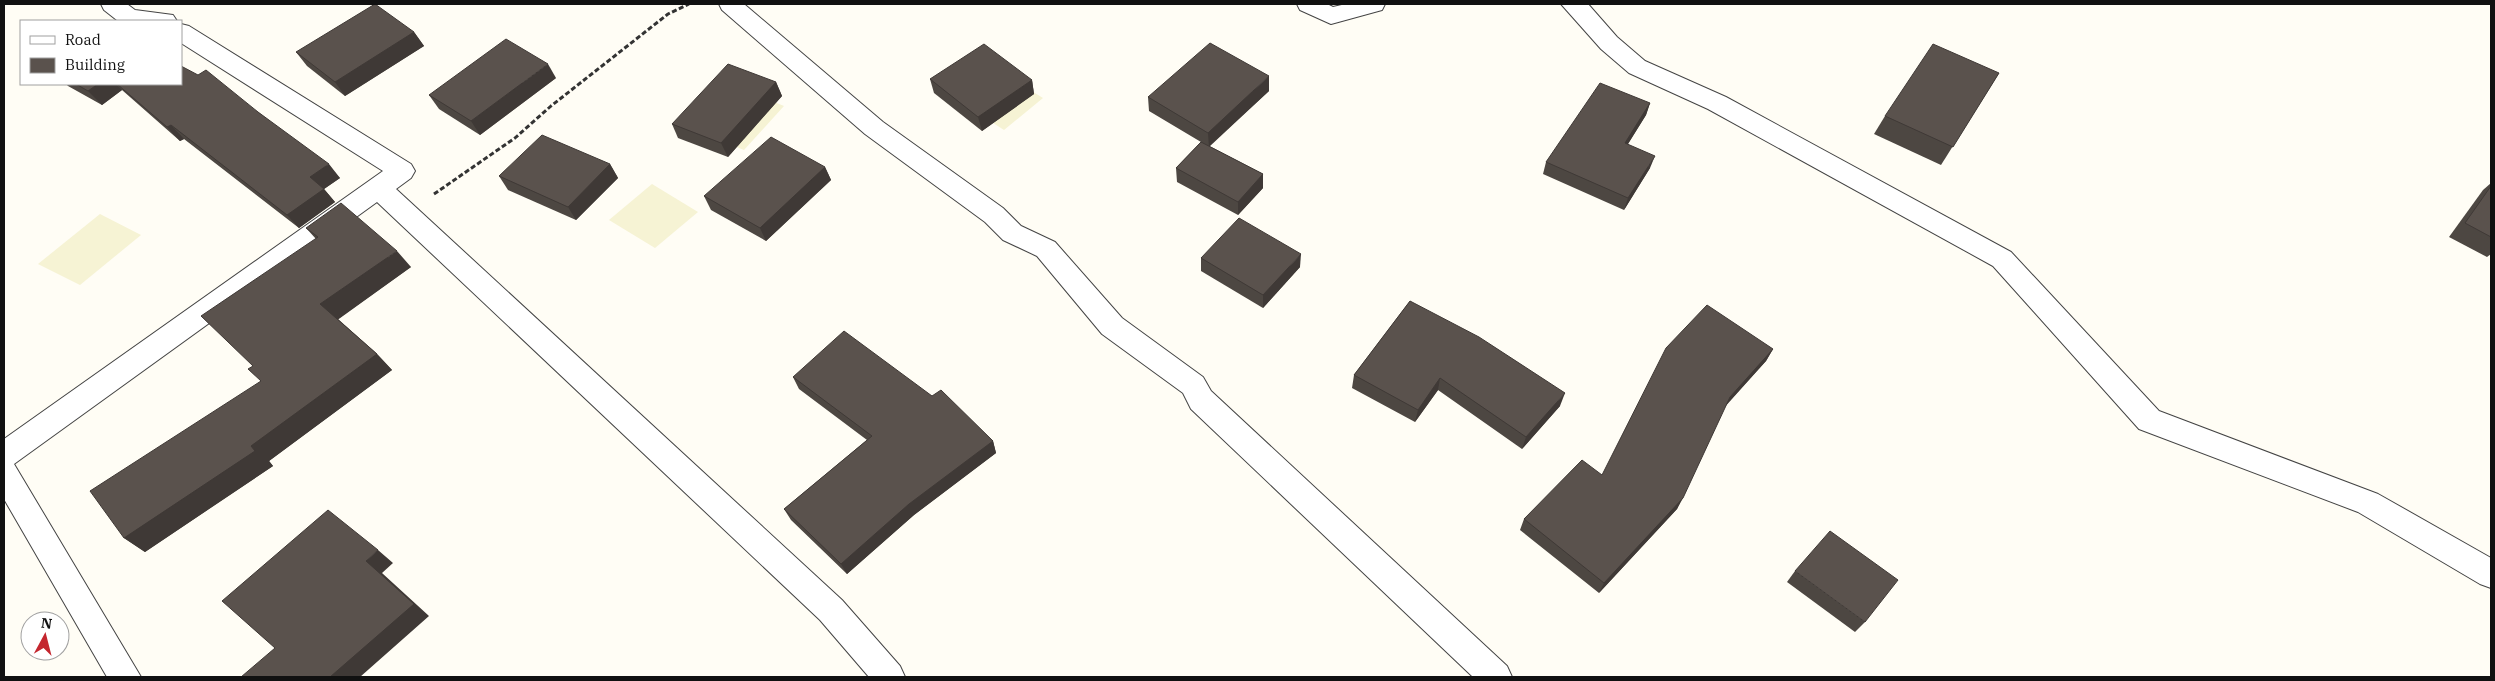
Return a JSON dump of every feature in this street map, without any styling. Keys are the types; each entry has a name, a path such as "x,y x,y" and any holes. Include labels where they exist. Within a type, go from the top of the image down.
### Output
{"street":[{"path":"112,4 129,18 153,20"},
{"path":"730,4 874,128 994,215 1012,233 1046,249 1112,326 1193,385 1201,400 1496,677"},
{"path":"1308,4 1331,16 1374,4"},
{"path":"1572,4 1583,12 1609,43 1637,67 1717,103 2002,259 2149,420 2368,503 2491,574"},
{"path":"4,455 402,171 182,33"},
{"path":"379,188 832,610 890,677"},
{"path":"4,473 125,677"}],"path":[{"path":"407,214 515,138 551,106 668,14 689,4"}],"shaded area":[{"path":"996,69 1043,98 1004,130 957,100"},
{"path":"740,88 784,106 744,150 697,131"},
{"path":"652,184 698,212 655,248 609,220"},
{"path":"100,214 141,235 80,285 38,264"}],"building":[{"path":"375,4 414,32 335,82 296,52"},
{"path":"506,39 548,64 471,121 429,95"},
{"path":"1210,43 1269,76 1208,133 1148,97"},
{"path":"984,44 1032,80 978,117 930,79"},
{"path":"1933,44 1999,73 1953,147 1885,116"},
{"path":"728,64 776,82 721,143 672,124"},
{"path":"182,67 198,75 206,70 258,112 329,164 310,177 324,189 287,215 171,125 167,127 118,85 182,85"},
{"path":"1600,83 1650,103 1625,143 1655,156 1628,198 1546,162"},
{"path":"78,85 97,85 88,91"},
{"path":"542,135 610,164 568,207 499,176"},
{"path":"771,137 825,167 760,228 704,196"},
{"path":"1201,142 1263,174 1238,202 1176,168"},
{"path":"2491,186 2491,237 2465,223"},
{"path":"341,203 397,251 320,304 377,354 251,446 255,451 124,538 90,491 261,381 248,369 253,366 201,316 318,237 306,228"},
{"path":"1239,218 1301,254 1263,295 1201,258"},
{"path":"1410,301 1479,337 1565,393 1526,437 1440,378 1418,410 1354,375"},
{"path":"1707,305 1773,349 1730,397 1683,498 1604,583 1524,519 1582,460 1602,475 1666,348"},
{"path":"844,331 932,396 941,390 993,441 909,504 841,564 784,509 872,436 793,377"},
{"path":"328,510 378,550 366,561 414,604 330,677 241,677 275,648 222,601"},
{"path":"1830,531 1898,580 1865,622 1795,571"}]}
